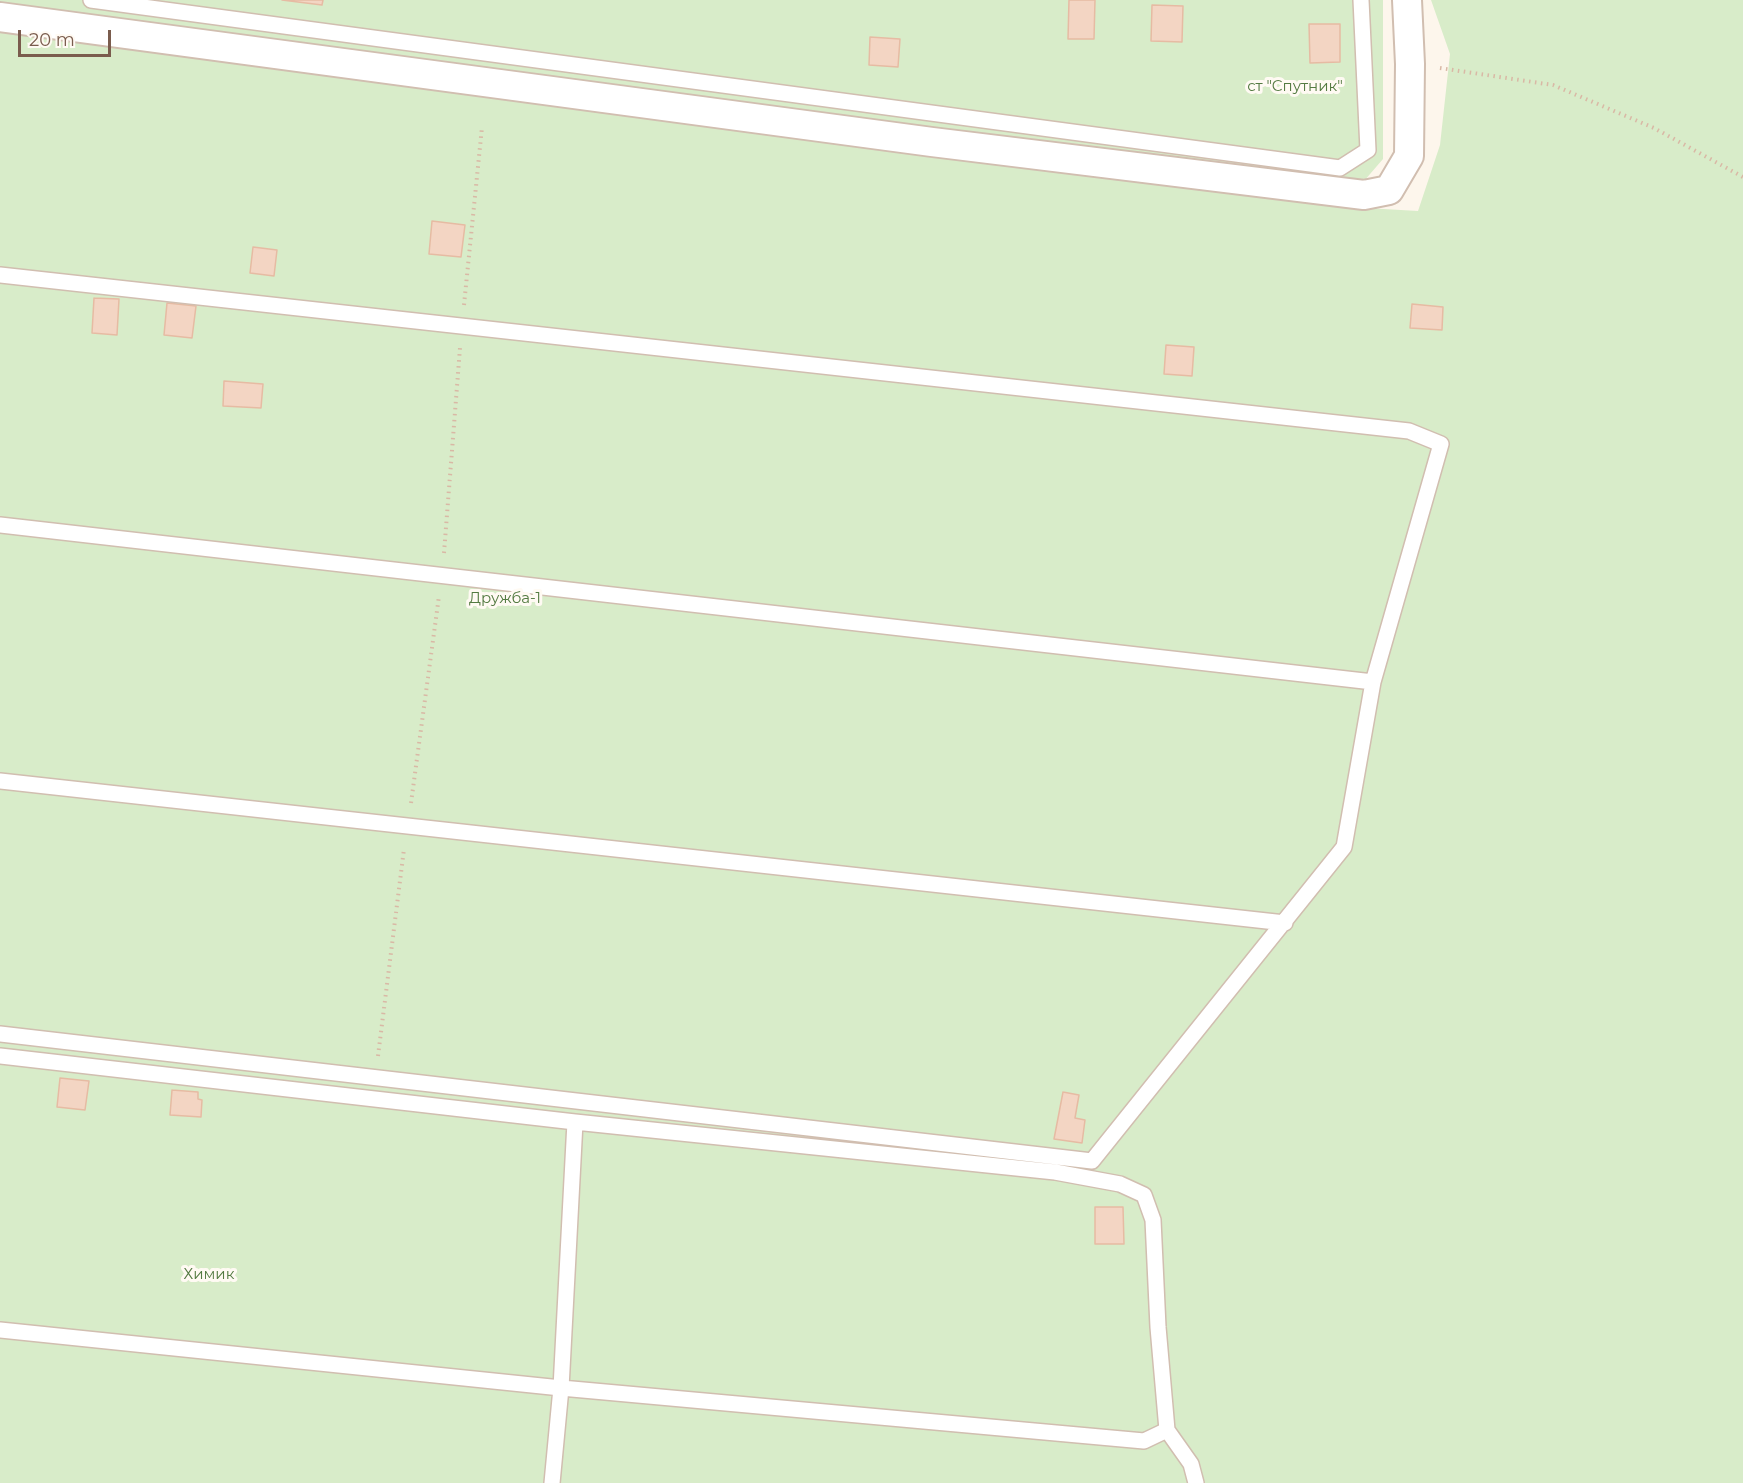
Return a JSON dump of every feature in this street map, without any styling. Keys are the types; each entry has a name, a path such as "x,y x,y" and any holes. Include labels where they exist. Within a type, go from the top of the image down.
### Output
{"street":[{"path":"0,17 920,141 1364,195 1389,190 1409,156 1410,64 1407,0"}],"lane":[{"path":"91,0 1340,168 1368,150 1361,0"},
{"path":"0,275 1409,431 1441,444 1373,682 1344,847 1092,1161 0,1034"},
{"path":"0,525 1373,682"},
{"path":"0,781 1285,923"},
{"path":"0,1056 575,1122 1055,1172 1120,1184 1144,1195 1153,1220 1158,1327 1167,1430 1191,1464 1196,1483"},
{"path":"552,1483 561,1388 575,1122"},
{"path":"0,1330 561,1388 1144,1441 1167,1430"}],"path":[{"path":"1410,64 1553,85 1654,128 1743,177"},
{"path":"375,1077 442,575 462,326 482,127"}],"green space":[{"name":"ст \"Спутник\"","path":"0,0 1383,0 1383,159 1364,181 929,131 0,3"},
{"path":"1431,0 1743,0 1743,1483 0,1483 0,30 1366,208 1418,211 1440,145 1450,54"}],"building":[{"path":"282,0 323,0 322,5"},
{"path":"1069,0 1095,0 1094,39 1068,39"},
{"path":"1152,5 1183,6 1182,42 1151,41"},
{"path":"1309,24 1340,24 1340,62 1310,63"},
{"path":"870,37 900,39 898,67 869,65"},
{"path":"432,221 465,225 461,257 429,254"},
{"path":"253,247 277,250 274,276 250,273"},
{"path":"94,298 119,299 117,335 92,333"},
{"path":"167,303 196,306 192,338 164,335"},
{"path":"1412,304 1443,307 1442,330 1410,328"},
{"path":"1166,345 1194,347 1192,376 1164,374"},
{"path":"224,381 263,384 261,408 223,406"},
{"path":"60,1078 89,1081 85,1110 57,1107"},
{"path":"172,1090 198,1092 198,1099 202,1100 201,1117 170,1115"},
{"path":"1063,1092 1079,1095 1075,1118 1085,1120 1082,1143 1054,1139"},
{"path":"1095,1207 1123,1207 1124,1244 1095,1244"}],"park label":[{"name":"Дружба-1","path":"505,599"},
{"name":"Химик","path":"209,1275"}]}
